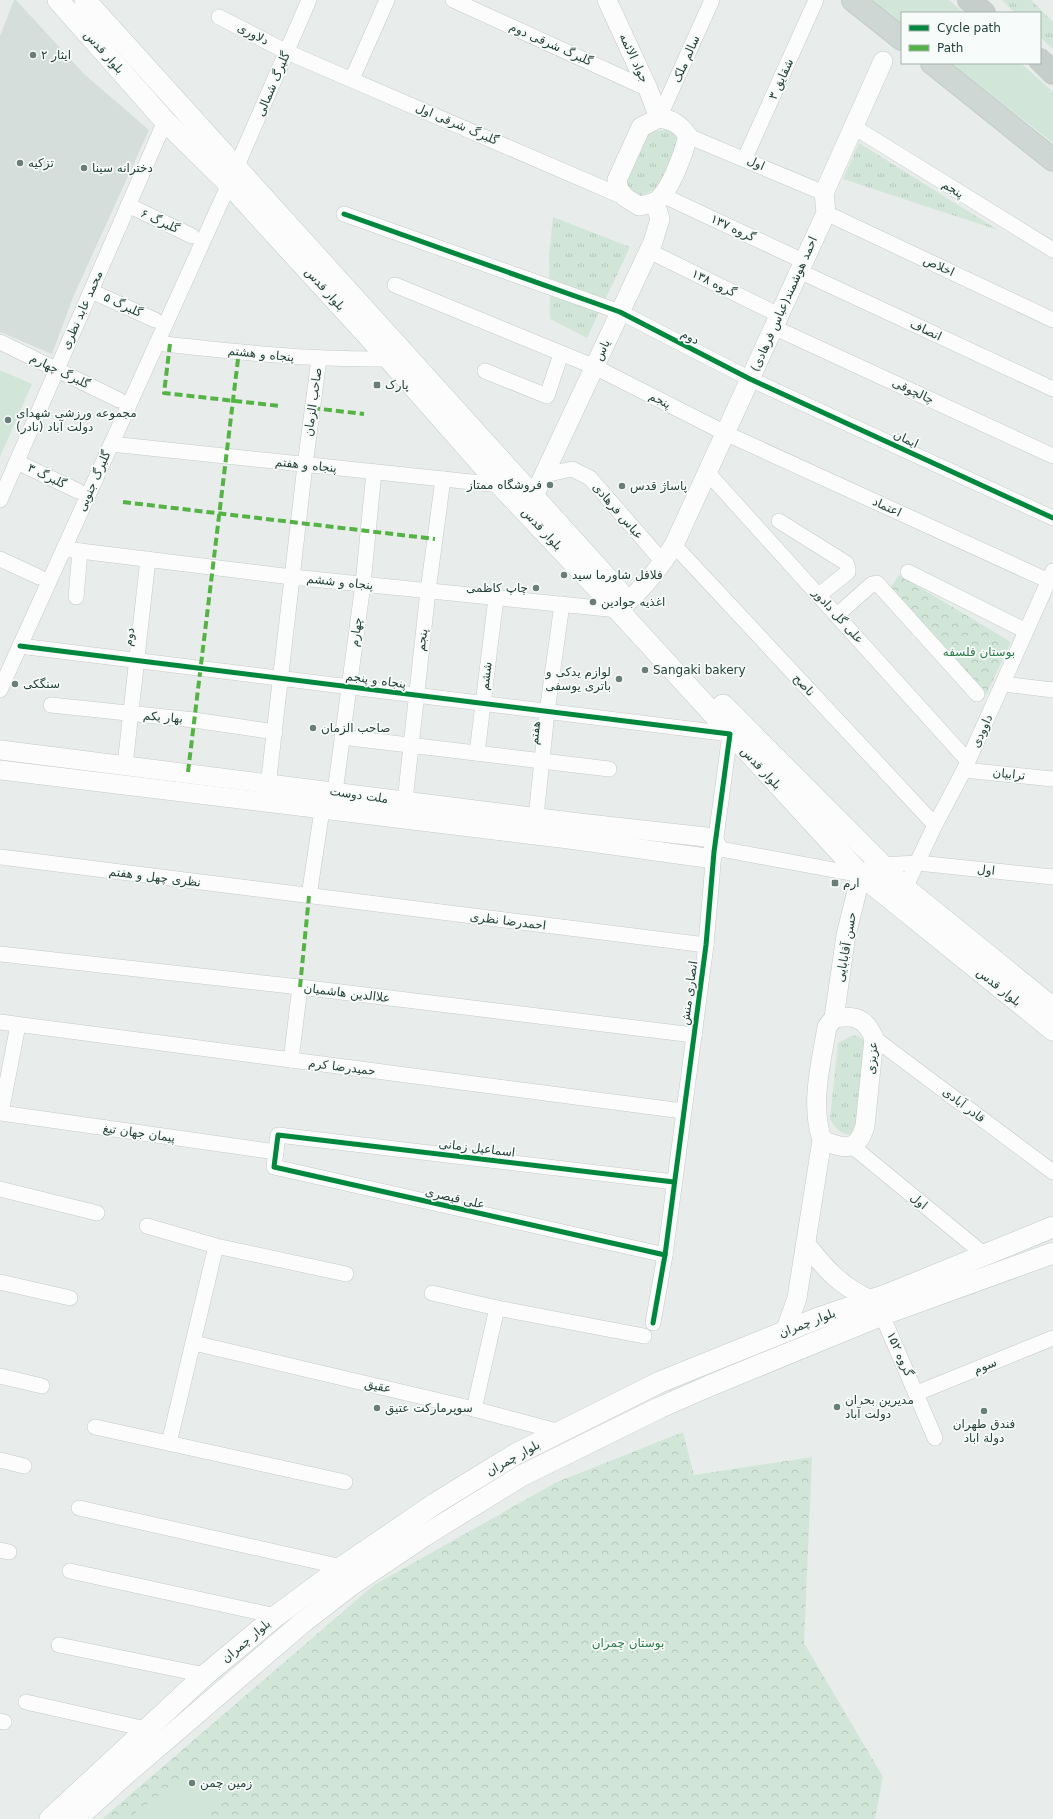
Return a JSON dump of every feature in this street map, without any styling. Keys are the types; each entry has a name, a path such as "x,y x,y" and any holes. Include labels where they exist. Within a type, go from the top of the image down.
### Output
{"highway":[{"path":"969,0 983,12"},
{"path":"1041,61 1053,73"}],"main road":[{"name":"بلوار قدس","path":"58,0 165,120 233,176 534,496 623,606 730,734 861,875 1053,1030"},
{"name":"بلوار قدس","path":"84,0 360,328 500,485 732,714 880,865 905,888 1053,1008"},
{"path":"853,0 901,38"},
{"path":"933,64 1053,160"},
{"name":"بلوار چمران","path":"76,1819 127,1773 302,1623 351,1585 424,1536 521,1476 659,1408 986,1256 1053,1227"},
{"name":"بلوار چمران","path":"50,1819 205,1675 276,1616 342,1567 436,1503 516,1454 660,1382 785,1332 876,1308 1053,1253"}],"street":[{"name":"گلبرگ شمالی","path":"233,176 309,0"},
{"path":"352,79 387,0"},
{"name":"گلبرگ شرقی دوم","path":"453,0 648,89"},
{"name":"سالم ملک","path":"659,118 712,0"},
{"name":"شقایق ۳","path":"745,158 816,0"},
{"name":"جواد الائمه","path":"611,3 659,118"},
{"name":"دلاوری","path":"219,17 287,52"},
{"name":"گلبرگ شرقی اول","path":"287,52 626,198"},
{"path":"826,213 824,193 883,61"},
{"path":"659,118 672,120 682,127 688,136 678,169 658,199 639,206 626,198 619,190 617,180 641,127 659,118"},
{"name":"محمد عابد نظری","path":"0,500 165,120"},
{"name":"پنجم","path":"854,128 1053,250"},
{"name":"اول","path":"688,136 745,158 824,193"},
{"name":"گلبرگ جنوبی","path":"0,690 233,176"},
{"name":"یاس","path":"534,496 649,251 660,219 658,199"},
{"name":"گروه ۱۳۷","path":"658,199 801,266"},
{"name":"گلبرگ ۶","path":"128,206 192,236"},
{"name":"احمد هوشمند(عباس فرهادی)","path":"623,606 663,562 674,545 826,213"},
{"name":"اخلاص","path":"826,213 1053,320"},
{"name":"دوم","path":"344,214 620,312 750,379"},
{"name":"گروه ۱۳۸","path":"649,251 776,321"},
{"name":"انصاف","path":"801,266 1053,389"},
{"name":"پنجم","path":"395,285 594,367 725,432"},
{"name":"گلبرگ ۵","path":"91,291 155,320"},
{"name":"چالچوقی","path":"776,321 1053,456"},
{"path":"358,359 362,342 360,328"},
{"name":"گلبرگ چهارم","path":"0,342 119,400"},
{"name":"پنجاه و هشتم","path":"157,343 319,359 389,359"},
{"path":"484,371 547,396 561,354"},
{"name":"صاحب الزمان","path":"266,804 305,465 319,359"},
{"name":"ایمان","path":"750,379 1053,518"},
{"name":"اعتماد","path":"725,432 1051,576"},
{"name":"پنجاه و هفتم","path":"111,444 500,485"},
{"name":"گلبرگ ۳","path":"16,462 78,491"},
{"name":"عباس فرهادی","path":"544,475 572,469 590,478 663,562"},
{"name":"چهارم","path":"335,792 348,686 363,584 374,472"},
{"name":"علی گل دادور","path":"708,472 837,615 966,766"},
{"name":"پنجم","path":"405,801 428,591 443,480"},
{"path":"779,521 846,563 848,572 819,595"},
{"name":"ناصح","path":"674,545 935,825"},
{"name":"پنجاه و ششم","path":"64,549 292,577 496,598 562,604 623,606"},
{"path":"76,597 80,551"},
{"path":"0,559 39,577"},
{"name":"دوم","path":"125,765 148,559"},
{"path":"908,572 1026,631"},
{"name":"داوودی","path":"905,888 935,825 966,766 1026,631 1047,598 1051,576"},
{"path":"837,615 872,584 877,583 977,694"},
{"name":"ششم","path":"477,753 496,598"},
{"name":"هفتم","path":"536,817 547,712 562,604"},
{"name":"پنجاه و پنجم","path":"20,646 730,734"},
{"path":"1003,684 1053,690"},
{"name":"بهار یکم","path":"50,705 194,720 275,732"},
{"name":"انصاری منش","path":"653,1323 664,1255 706,945 715,848 730,734"},
{"path":"342,737 609,769"},
{"name":"ملت دوست","path":"0,750 706,837 715,848 706,858 0,770"},
{"name":"ترابیان","path":"966,766 1053,779"},
{"path":"309,896 322,810"},
{"path":"715,848 861,875 880,865"},
{"name":"نظری چهل و هفتم","path":"0,857 309,896"},
{"name":"اول","path":"880,865 918,863 1053,877"},
{"name":"حسن آقابابایی","path":"834,1018 846,935 861,875"},
{"name":"احمدرضا نظری","path":"309,896 706,945"},
{"name":"علاالدین هاشمیان","path":"0,954 300,987 694,1035"},
{"path":"291,1060 300,987"},
{"name":"عزیزی","path":"834,1018 848,1016 862,1020 869,1027 874,1038 865,1126 861,1140 852,1146"},
{"path":"785,1332 798,1298 822,1140 817,1125 817,1094 828,1027 834,1018"},
{"name":"حمیدرضا کرم","path":"0,1022 683,1111"},
{"path":"1,1114 18,1024"},
{"name":"قادر آبادی","path":"874,1038 1053,1172"},
{"name":"پیمان جهان تیغ","path":"1,1114 276,1152"},
{"name":"اسماعیل زمانی","path":"278,1134 674,1182"},
{"name":"علی قیصری","path":"278,1134 274,1167 664,1255"},
{"path":"822,1140 836,1146 852,1146"},
{"name":"اول","path":"852,1146 986,1256"},
{"path":"0,1189 97,1213"},
{"path":"147,1226 216,1246 346,1274"},
{"path":"806,1244 825,1268 847,1288 876,1308"},
{"path":"168,1443 194,1343 216,1246"},
{"path":"0,1282 70,1298"},
{"path":"432,1293 497,1308 644,1336"},
{"path":"474,1409 497,1308"},
{"name":"گروه ۱۵۲","path":"876,1308 917,1393 936,1438"},
{"name":"سوم","path":"917,1393 1053,1338"},
{"name":"عقیق","path":"194,1343 474,1409 560,1432"},
{"path":"0,1376 42,1386"},
{"path":"95,1427 345,1482"},
{"path":"0,1460 24,1466"},
{"path":"79,1508 342,1567"},
{"path":"70,1571 276,1616"},
{"path":"59,1645 205,1675"},
{"path":"26,1702 146,1729"}],"shaded area":[{"path":"14,0 16,0 84,74 149,130 74,295 52,354 0,332 0,36"}],"green space":[{"path":"869,0 949,0 963,12 901,12 901,25"},
{"path":"1002,0 1031,0 1053,22 1053,49 1041,38 1041,12 1014,12"},
{"path":"951,64 1022,64 1053,92 1053,143"},
{"path":"668,130 679,138 670,167 662,182 656,188 648,193 637,196 628,190 625,179 645,135 651,131"},
{"path":"859,143 998,230 843,179"},
{"path":"553,217 630,247 587,338 550,319 549,256"},
{"name":"مجموعه ورزشی شهدای دولت آباد (نادر)","path":"0,370 32,384 0,457"},
{"name":"بوستان فلسفه","path":"899,575 1011,642 986,695 888,591"},
{"path":"853,1035 861,1038 867,1043 859,1123 851,1135 838,1130 830,1119 838,1043"},
{"name":"بوستان چمران","path":"683,1432 694,1475 812,1457 804,1643 883,1777 875,1819 102,1819 374,1585 557,1482"},
{"name":"زمین چمن","path":"197,1767 222,1800 197,1819 138,1819 134,1814"}],"marked path":[{"path":"170,344 164,393 280,406"},
{"path":"188,772 239,351"},
{"path":"312,408 364,414"},
{"path":"123,502 435,539"},
{"path":"300,987 309,896"}],"cycle path":[{"path":"344,214 620,312 750,379 1053,518"},
{"path":"20,646 730,734 714,852 706,945 665,1255 653,1323"},
{"path":"665,1255 274,1167 278,1135 674,1182"}],"place":[{"name":"ایثار ۲","path":"33,55"},
{"name":"تزکیه","path":"20,163"},
{"name":"دخترانه سینا","path":"84,168"},
{"name":"پارک","path":"377,385"},
{"name":"مجموعه ورزشی شهدای دولت آباد (نادر)","path":"8,420"},
{"name":"فروشگاه ممتاز","path":"550,485"},
{"name":"پاساژ قدس","path":"622,486"},
{"name":"فلافل شاورما سید","path":"564,575"},
{"name":"چاپ كاظمى","path":"536,588"},
{"name":"اغذیه جوادین","path":"593,602"},
{"name":"Sangaki bakery","path":"645,670"},
{"name":"لوازم یدکی و باتری یوسفی","path":"619,679"},
{"name":"سنگکی","path":"15,684"},
{"name":"صاحب الزمان","path":"313,728"},
{"name":"ارم","path":"835,883"},
{"name":"مدیرین بحران دولت آباد","path":"837,1407"},
{"name":"سوپرمارکت عتیق","path":"377,1408"},
{"name":"فندق طهران دولة اباد","path":"984,1411"},
{"name":"زمین چمن","path":"192,1783"}]}
